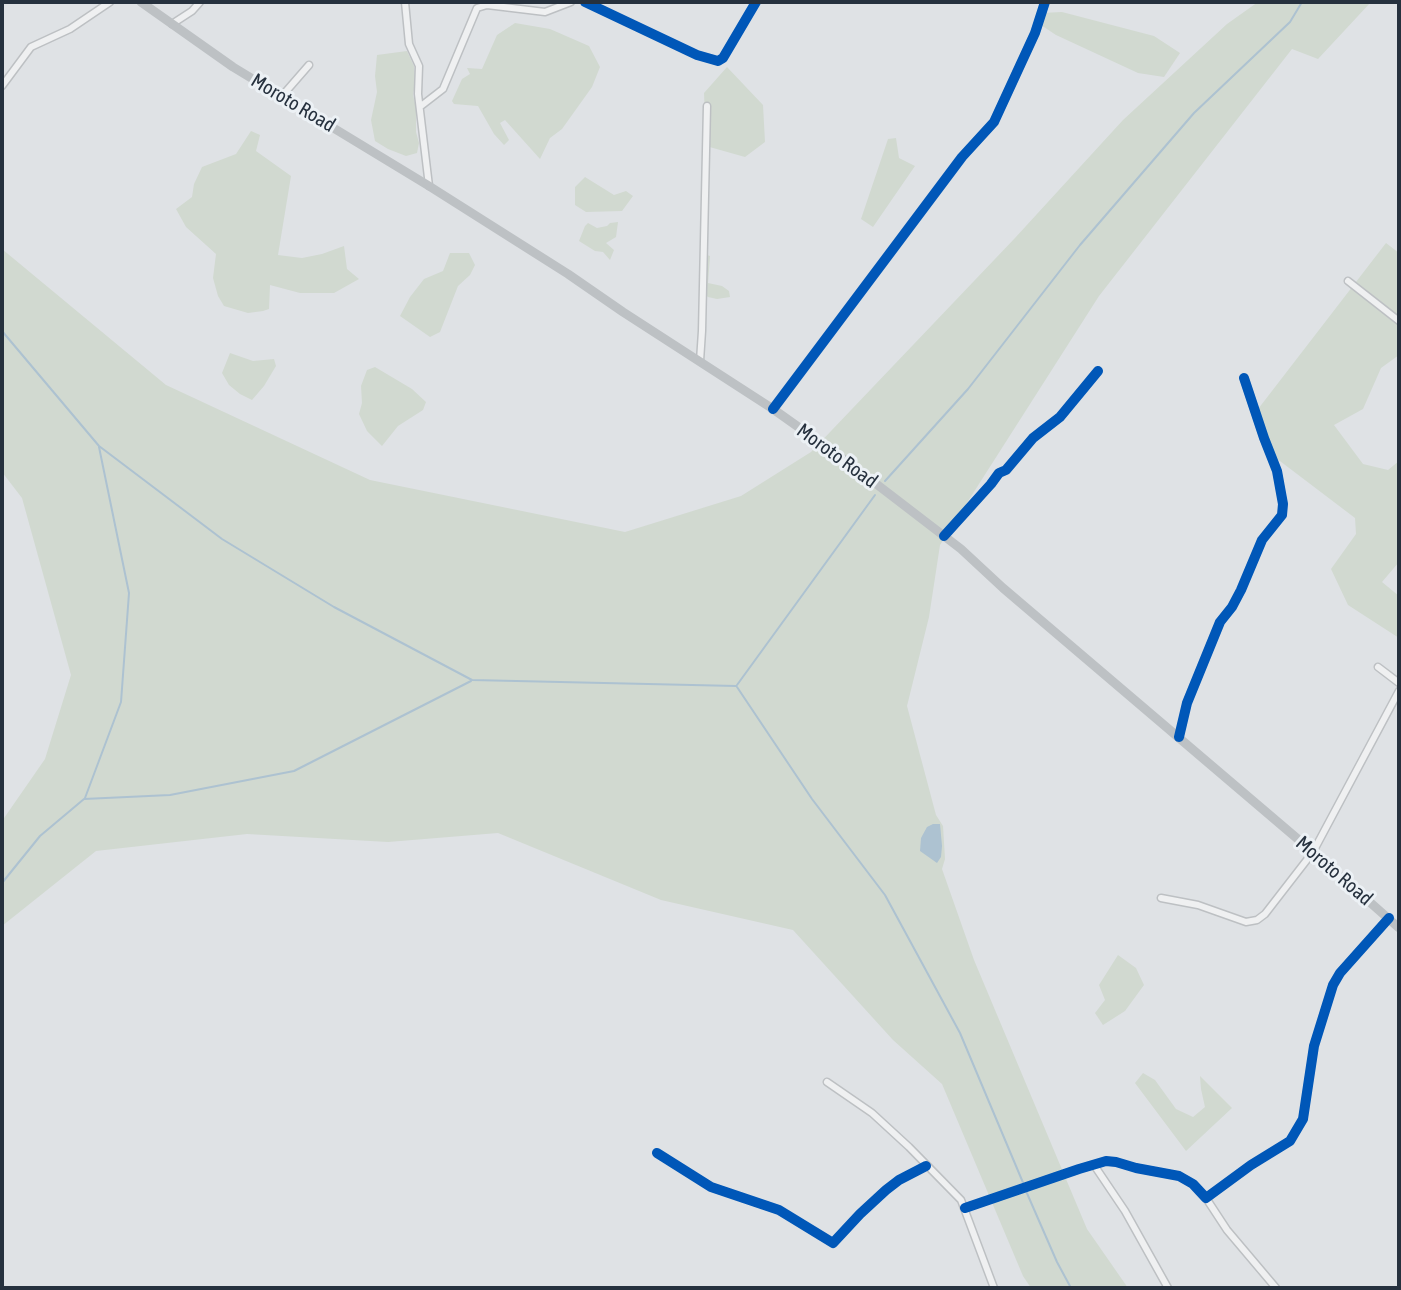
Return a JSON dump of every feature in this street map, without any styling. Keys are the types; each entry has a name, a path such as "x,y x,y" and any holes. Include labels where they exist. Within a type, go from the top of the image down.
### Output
{"main road":[{"name":"Moroto Road","path":"141,2 233,67 568,274 849,463 944,536 1399,928"}],"street":[{"path":"2,86 31,47 70,29 110,2"},
{"path":"172,24 200,2"},
{"path":"405,2 409,44 419,66 418,94 429,186"},
{"path":"421,106 443,89 477,8 487,5 545,12 571,2"},
{"path":"585,2 697,55 718,61 723,58 756,2"},
{"path":"773,409 962,157 994,122 1035,33 1045,2"},
{"path":"282,96 309,65"},
{"path":"700,361 707,106"},
{"path":"1348,281 1399,321"},
{"path":"944,536 1033,438 1060,417 1098,371"},
{"path":"1179,737 1187,703 1220,622 1241,590 1262,540 1282,515 1277,471 1244,378"},
{"path":"1378,667 1399,683"},
{"path":"1161,898 1186,902 1252,922 1265,914 1313,852 1399,691"},
{"path":"1206,1198 1290,1141 1297,1131 1303,1119 1314,1046 1333,985 1389,918"},
{"path":"827,1082 872,1113 950,1187 965,1208 994,1288"},
{"path":"657,1153 711,1187 779,1210 833,1243 886,1190 926,1166"},
{"path":"965,1208 1106,1161 1179,1176 1193,1184 1206,1198 1227,1230 1276,1288"},
{"path":"1094,1165 1125,1211 1168,1288"}],"shaded area":[{"path":"1258,2 1371,2 1318,59 1292,49 1099,296 940,545 929,617 907,706 936,815 943,826 945,859 942,869 974,960 1087,1229 1128,1288 1031,1288 1023,1276 942,1084 893,1040 793,930 661,900 498,833 388,842 247,834 96,851 2,926 2,821 45,759 71,675 22,498 2,472 2,249 166,385 370,480 625,532 741,496 811,452 1123,120 1227,24"},
{"path":"1062,12 1154,36 1180,53 1164,77 1138,73 1056,35 1038,23 1041,13"},
{"path":"515,23 550,29 589,46 600,67 592,87 562,129 550,138 540,159 505,120 500,123 509,140 504,145 478,106 454,104 452,101 462,79 470,74 467,68 482,69 497,35"},
{"path":"407,51 414,66 413,95 419,143 417,153 406,156 375,141 371,120 377,92 377,55"},
{"path":"727,67 763,105 765,142 745,157 706,146 704,93"},
{"path":"251,131 260,135 256,151 291,176 278,255 302,258 344,246 347,269 359,279 334,293 300,293 270,285 269,309 263,311 248,313 224,306 213,278 216,254 186,227 176,209 192,197 202,167 236,154"},
{"path":"896,138 899,158 915,166 873,227 861,219 888,139"},
{"path":"585,177 614,195 626,191 633,196 622,211 586,212 575,205 575,187"},
{"path":"618,222 616,237 606,243 614,250 610,260 603,252 595,251 579,241 588,223 597,228"},
{"path":"1386,243 1399,253 1399,355 1381,368 1363,409 1334,425 1363,464 1388,470 1399,461 1399,562 1382,582 1399,596 1399,638 1348,605 1331,569 1356,534 1355,518 1272,455 1255,413"},
{"path":"450,253 469,253 475,265 470,275 458,286 440,332 430,337 400,316 424,279 443,271"},
{"path":"704,254 710,256 708,283 722,286 729,291 730,297 717,299 704,294"},
{"path":"230,353 253,361 274,359 276,366 252,400 229,385 222,373"},
{"path":"375,367 412,389 426,402 423,410 398,426 382,446 367,431 359,414 361,386 367,370"},
{"path":"1118,955 1136,968 1144,985 1125,1011 1103,1025 1095,1013 1105,1000 1099,985"},
{"path":"1143,1073 1155,1080 1176,1109 1193,1117 1205,1107 1200,1076 1232,1108 1186,1151 1135,1083"}],"water":[{"path":"940,824 942,846 937,863 920,851 921,838 927,827"}],"waterway":[{"path":"885,481 968,389 1080,245 1194,113 1290,22 1302,2"},
{"path":"2,331 99,446 222,539 334,607 472,680 736,686"},
{"path":"85,798 121,702 129,593 99,447"},
{"path":"737,685 875,495"},
{"path":"2,883 40,836 84,799 170,795 294,771 471,681"},
{"path":"737,687 812,799 885,895 960,1033 1024,1185"},
{"path":"1026,1191 1071,1288"}],"cycle path":[{"path":"585,2 697,55 718,61 723,58 756,2"},
{"path":"773,409 962,157 994,122 1035,33 1045,2"},
{"path":"944,536 1033,438 1060,417 1098,371"},
{"path":"1179,737 1187,703 1220,622 1241,590 1262,540 1282,515 1277,471 1244,378"},
{"path":"965,1208 1106,1161 1179,1176 1193,1184 1206,1198 1290,1141 1303,1119 1314,1046 1333,985 1389,918"},
{"path":"657,1153 711,1187 779,1210 833,1243 886,1190 926,1166"}]}
